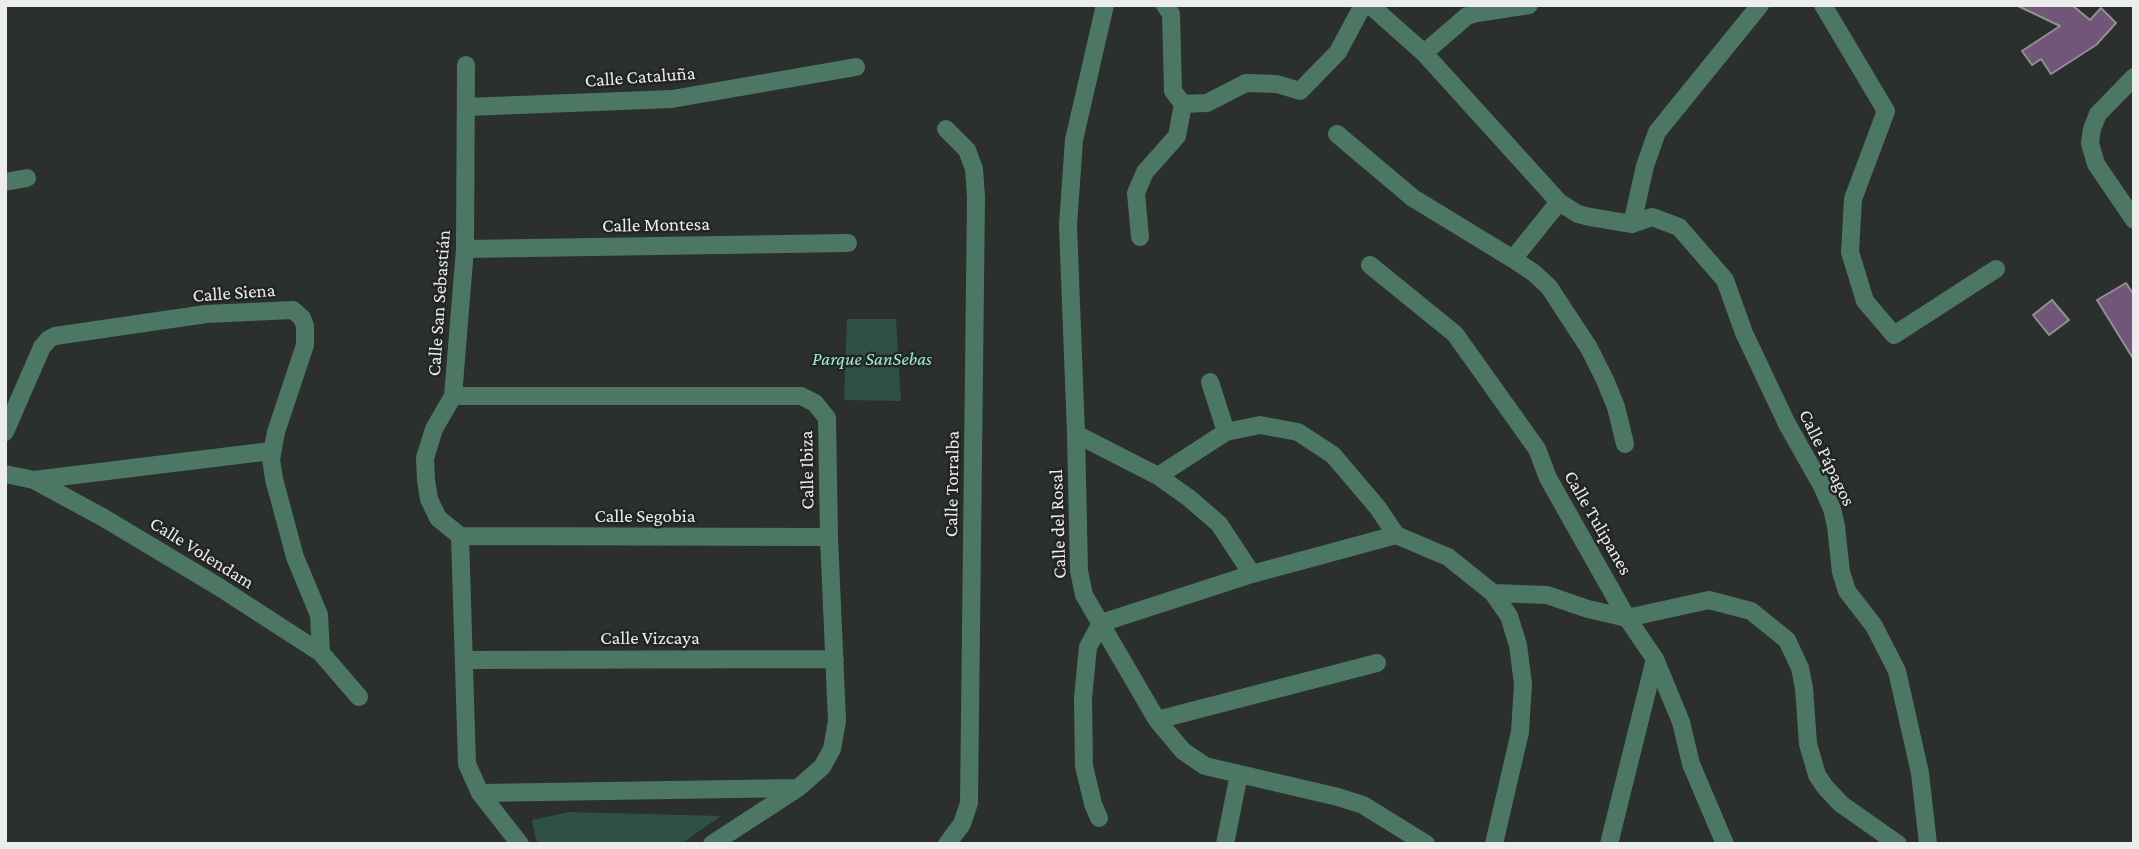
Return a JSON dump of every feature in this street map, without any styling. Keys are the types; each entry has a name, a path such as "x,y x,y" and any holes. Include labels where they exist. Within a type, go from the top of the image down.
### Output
{"street":[{"name":"Calle del Rosal","path":"1105,5 1074,139 1068,225 1079,571 1084,595 1157,720 1182,751 1205,766 1363,805 1426,844"},
{"path":"1140,237 1136,193 1145,172 1177,136 1183,104 1173,91 1171,14 1165,5"},
{"path":"1183,104 1207,103 1246,83 1277,84 1300,91 1338,52 1363,5"},
{"name":"Calle Pápagos","path":"1370,5 1424,53 1559,202 1578,214 1632,224 1652,217 1679,227 1725,280 1744,332 1787,424 1832,509 1841,572 1847,591 1874,626 1897,671 1920,773 1928,844"},
{"path":"1424,53 1467,16 1529,5"},
{"path":"1632,224 1645,166 1657,132 1760,5"},
{"path":"1823,5 1886,111 1853,200 1850,252 1865,301 1894,335 1996,270"},
{"name":"Calle San Sebastián","path":"460,536 438,518 429,499 425,458 435,429 453,396 465,249 466,65"},
{"name":"Calle Cataluña","path":"467,107 672,99 856,67"},
{"path":"2134,77 2098,114 2092,129 2091,143 2096,164 2134,219"},
{"name":"Calle Torralba","path":"946,129 967,150 974,169 976,197 969,803 962,824 947,844"},
{"path":"1337,134 1413,198 1513,259 1549,287 1589,348 1616,407 1625,444"},
{"path":"5,182 27,178"},
{"path":"1513,259 1559,202"},
{"name":"Calle Montesa","path":"465,249 848,243"},
{"name":"Calle Tulipanes","path":"1370,265 1455,334 1537,449 1548,478 1627,618 1655,659 1681,722 1691,764 1725,844"},
{"name":"Calle Siena","path":"5,432 42,347 49,338 206,314 293,310 302,318 305,326 305,345 271,451 274,479 296,557 319,615 321,653"},
{"path":"1210,382 1226,432"},
{"name":"Calle Ibiza","path":"453,396 801,396 819,406 827,418 837,721 832,749 822,767 798,788 712,844"},
{"path":"1158,477 1226,432 1260,425 1298,432 1333,455 1378,508 1396,535 1448,557 1493,593 1509,616 1518,645 1523,684 1520,732 1494,844"},
{"path":"1076,434 1158,477 1189,498 1219,524 1252,574"},
{"path":"34,480 271,451"},
{"name":"Calle Volendam","path":"5,474 34,480 104,518 219,587 321,653 359,696"},
{"path":"1099,818 1084,766 1083,698 1088,647 1101,623 1252,574 1396,535"},
{"path":"460,536 467,764 480,793 520,844"},
{"name":"Calle Segobia","path":"460,536 829,537"},
{"path":"1493,593 1547,596 1627,618 1709,600 1751,611 1787,640 1800,668 1808,744 1825,787 1841,804 1898,844"},
{"name":"Calle Vizcaya","path":"465,660 835,659"},
{"path":"1609,844 1655,659"},
{"path":"1157,720 1377,663"},
{"path":"1225,844 1238,774"},
{"path":"480,793 798,788"}],"green space":[{"name":"Parque SanSebas","path":"847,319 896,319 901,401 844,400"},
{"path":"569,812 721,816 681,844 540,844 536,840 532,820"}],"building":[{"path":"2016,5 2072,5 2090,20 2101,8 2116,23 2096,45 2051,74 2041,59 2032,65 2022,51 2060,26"},
{"path":"2126,283 2134,295 2134,360 2097,300"},
{"path":"2052,300 2069,320 2049,335 2033,315"}]}
